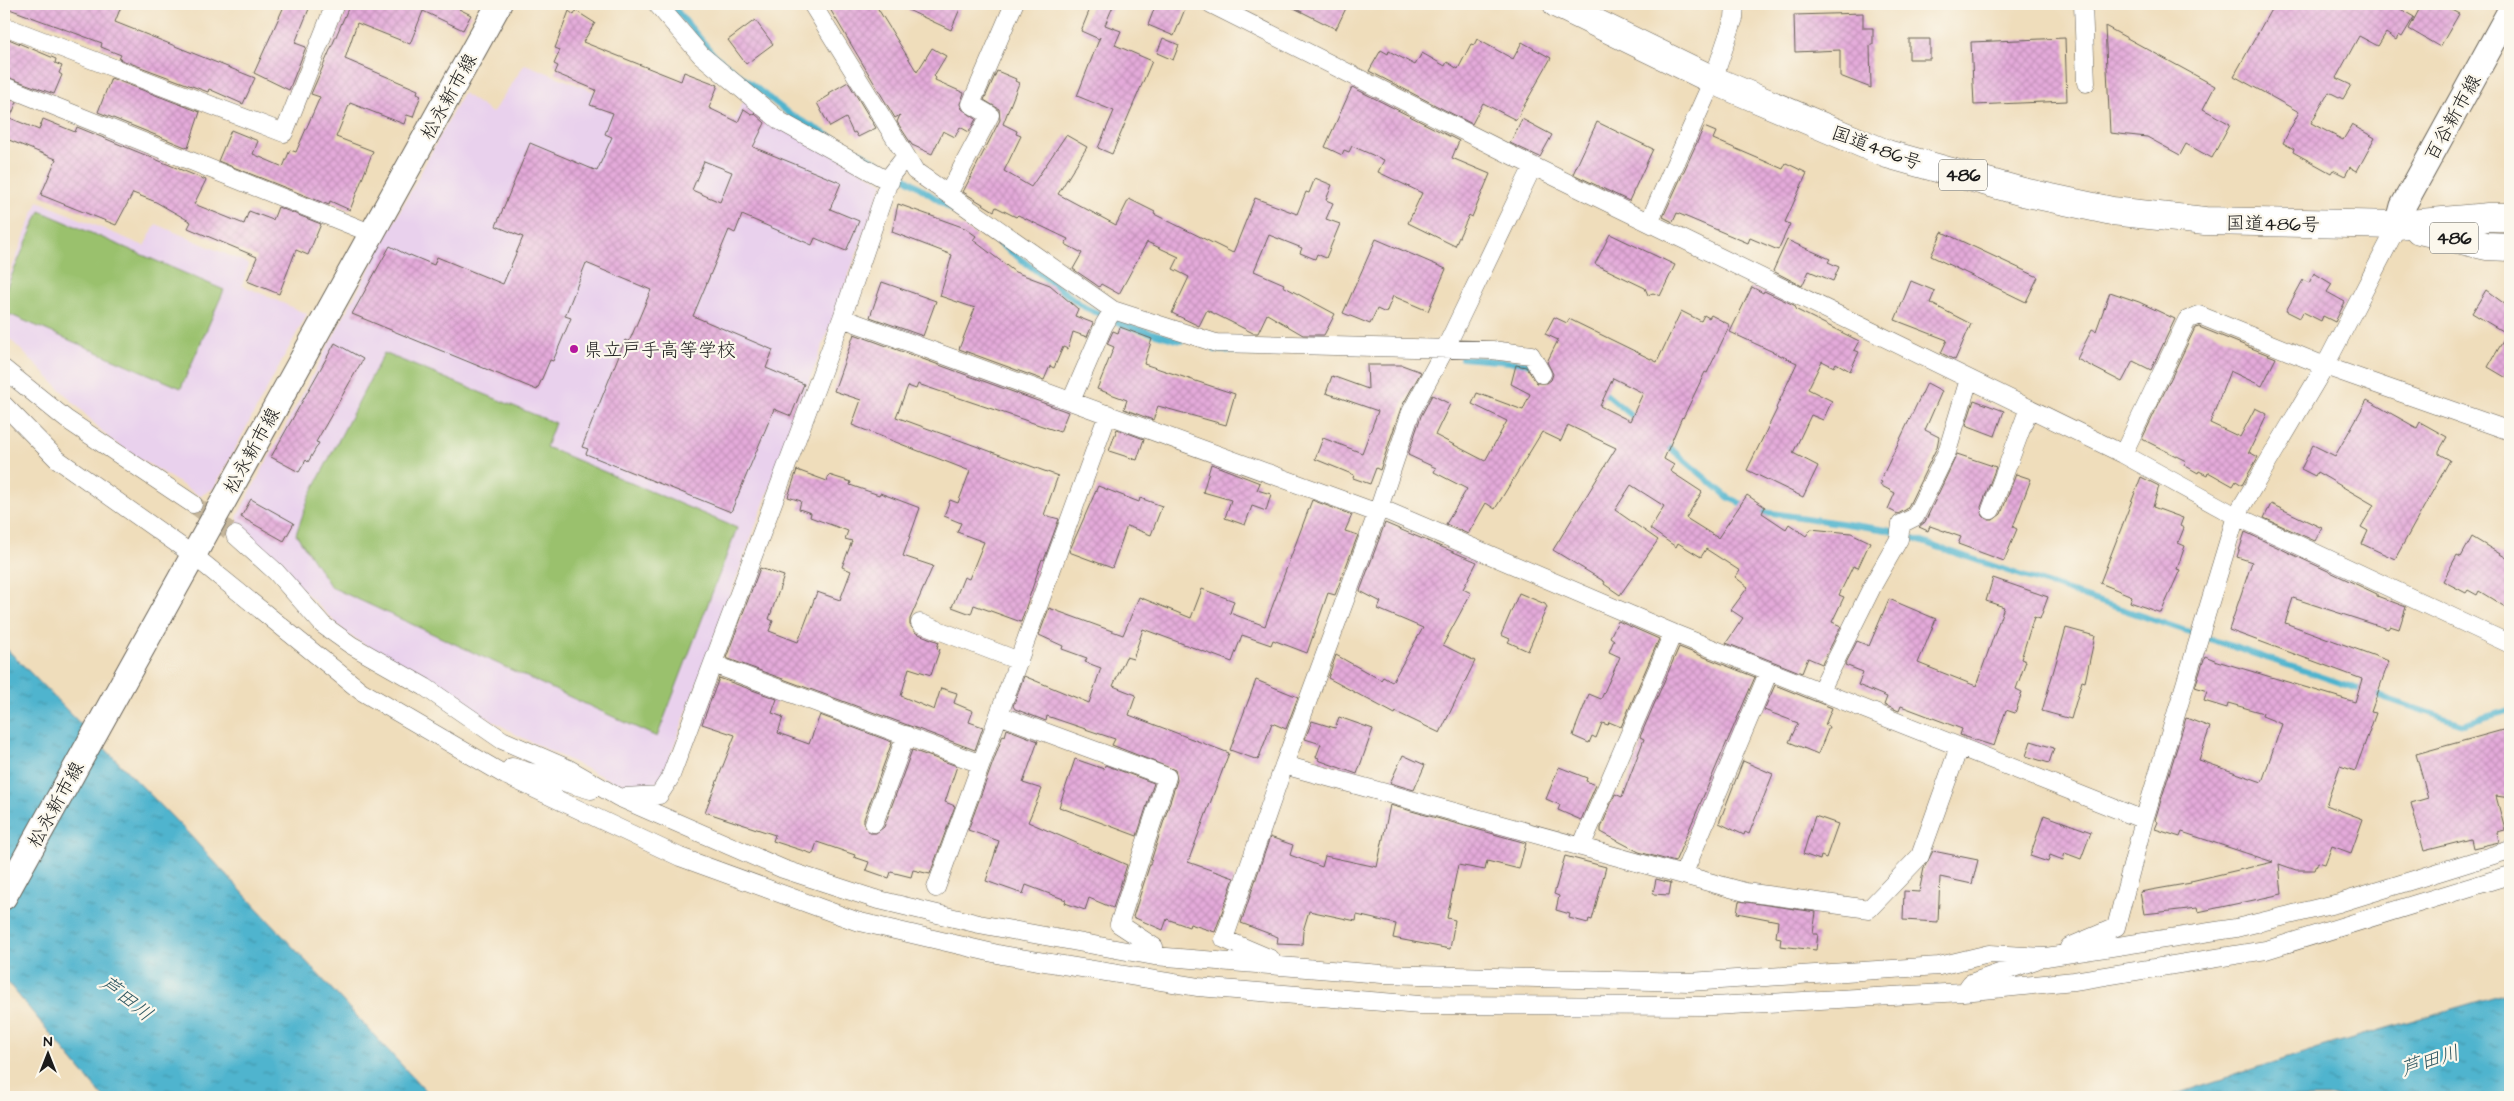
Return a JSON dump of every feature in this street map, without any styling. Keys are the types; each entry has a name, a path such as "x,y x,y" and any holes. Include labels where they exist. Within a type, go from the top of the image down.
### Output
{"highway":[{"name":"国道486号","path":"1557,4 1713,80 1887,154 2024,192 2103,209 2205,221 2398,225 2488,217 2510,217"},
{"name":"国道486号","path":"2398,225 2486,246 2510,247"}],"main road":[{"name":"松永新市線","path":"4,896 499,4"},
{"name":"百谷新市線","path":"2398,225 2403,206 2510,11"}],"street":[{"path":"4,26 284,133 335,4"},
{"path":"657,4 701,55 780,121 896,170 915,171 948,194 1108,318 1216,343 1492,350 1531,355 1542,374"},
{"path":"505,775 512,767 618,797 659,796 670,778 896,170 812,4"},
{"path":"948,194 990,115 972,104 1014,4"},
{"path":"1211,4 1534,166 2123,454 2236,516 2510,644"},
{"path":"1649,222 1713,80 1734,18 1735,4"},
{"path":"2083,4 2086,83"},
{"path":"4,86 373,234"},
{"path":"1281,964 1224,938 1284,765 1378,511 1411,412 1445,349 1534,166"},
{"path":"1963,992 1971,983 2046,957 2116,927 2144,820 2236,516 2325,366 2398,225"},
{"path":"2123,454 2187,320 2200,315 2325,366 2510,431"},
{"path":"842,318 1372,511 1387,511 1673,633 2144,820"},
{"path":"1071,401 1108,318"},
{"path":"4,369 66,419 193,504"},
{"path":"1820,692 1900,532 1915,517 1947,452 1969,379"},
{"path":"4,405 58,459 188,565 361,691 505,775 680,858 856,921 1002,955 1198,987 1420,1005 1712,1006 1963,992 2074,980 2266,950 2510,875"},
{"path":"1991,510 2029,408"},
{"path":"936,888 1108,414"},
{"path":"235,535 276,572 323,625 351,645 425,687 502,740 569,769 618,797 783,870 875,899 979,924 1154,956 1281,964 1382,974 1689,982 1939,966 1989,954 2046,957 2236,928 2339,903 2510,850"},
{"path":"920,623 1019,662"},
{"path":"1581,847 1673,633"},
{"path":"713,664 981,764"},
{"path":"1683,875 1769,671"},
{"path":"999,716 1167,777 1119,924 1154,947 1154,956"},
{"path":"874,823 906,736"},
{"path":"1284,765 1745,892 1869,909 1920,856 1959,747"}],"shaded area":[{"name":"県立戸手高等学校","path":"525,64 724,143 744,100 883,183 661,781 632,791 517,735 347,634 237,524 238,515 463,93 492,113"},
{"path":"38,201 144,246 156,224 249,264 242,285 307,314 214,488 200,496 112,441 4,333 4,289"}],"green space":[{"path":"40,211 224,290 181,388 4,312 4,293"},
{"path":"384,353 555,423 546,447 737,528 657,737 331,587 296,534 309,497"}],"water":[{"name":"芦田川","path":"4,646 187,832 431,1097 103,1097 4,978"},
{"name":"芦田川","path":"2510,992 2510,1097 2166,1097 2322,1047"}],"building":[{"path":"4,4 122,4 115,22 255,78 243,104 209,89 208,92 119,59 121,55 101,47 102,43 4,7"},
{"path":"285,4 311,4 295,43 306,47 289,90 254,73"},
{"path":"350,4 462,4 459,9 471,15 463,30 423,11 410,44 357,23 345,59 418,90 417,93 421,95 413,117 407,115 404,124 350,103 336,137 373,151 350,210 330,201 329,205 218,161 231,130 258,141 253,154 283,167 290,150 296,152 320,97 311,94"},
{"path":"827,4 875,4 917,72 932,48 946,56 934,76 935,80 964,93 960,104 962,109 976,119 969,132 960,127 955,137 943,131 932,154 912,145 897,122 900,115 895,118"},
{"path":"895,4 962,4 951,30"},
{"path":"1092,4 1114,4 1105,25 1121,31 1115,45 1152,61 1112,154 1098,148 1114,111 1077,96 1100,37 1099,39 1081,31"},
{"path":"1156,4 1187,4 1174,36 1148,25"},
{"path":"1286,4 1348,4 1336,29"},
{"path":"2274,4 2392,4 2414,17 2402,37 2399,35 2396,40 2386,33 2378,46 2359,36 2336,78 2351,85 2343,99 2329,92 2311,123 2343,140 2352,125 2375,138 2357,171 2350,167 2345,176 2333,170 2331,173 2293,152 2294,149 2283,143 2299,112 2234,76"},
{"path":"2422,4 2440,4 2459,14 2440,47 2409,29"},
{"path":"569,11 574,15 576,11 595,23 583,42 681,81 684,72 718,85 709,108 738,122 744,109 753,115 754,113 765,123 753,147 841,183 830,209 859,221 846,251 815,238 812,245 742,215 735,233 729,230 693,316 773,350 766,368 804,384 791,416 774,409 731,512 586,454 588,449 582,447 625,340 629,342 651,290 586,263 565,316 571,318 553,361 550,360 537,390 352,314 390,246 409,256 434,265 437,257 503,284 523,237 496,226 530,143 597,171 612,137 605,134 613,113 590,105 596,90 555,73 558,66 554,64 560,50 555,48","holes":["704,161 732,172 720,202 692,190"]},
{"path":"1863,13 1863,28 1873,28 1873,45 1870,45 1871,88 1840,76 1840,50 1795,52 1794,15"},
{"path":"755,20 773,44 746,64 728,40"},
{"path":"2105,26 2215,86 2203,109 2230,124 2212,158 2186,144 2180,155 2147,137 2110,133"},
{"path":"4,37 56,59 55,63 62,66 59,73 62,75 54,94 4,76"},
{"path":"1163,38 1179,45 1173,60 1157,53"},
{"path":"2065,38 2067,101 1974,105 1971,42"},
{"path":"1477,39 1513,59 1522,42 1551,58 1516,120 1483,103 1472,124 1369,71 1381,50 1388,54 1389,51 1415,65 1422,53 1445,66 1447,62 1458,69 1471,44 1474,45"},
{"path":"1909,39 1930,39 1930,59 1909,59"},
{"path":"997,71 1016,79 1015,81 1019,83 1003,124 1017,131 1016,134 1021,136 1004,171 1031,187 1066,135 1087,147 1058,194 1116,225 1129,199 1155,212 1154,214 1233,253 1255,198 1297,214 1306,192 1309,193 1315,178 1332,185 1326,200 1333,203 1326,219 1340,224 1326,258 1317,254 1315,259 1300,253 1302,248 1269,235 1254,271 1284,284 1283,286 1335,314 1324,335 1303,335 1267,314 1258,333 1253,333 1207,310 1199,326 1172,313 1189,277 1173,269 1179,257 1147,242 1119,294 1101,284 1099,287 1073,269 1082,253 1065,244 1068,239 1018,215 1016,217 996,207 994,211 963,192 1000,120 999,109 984,100"},
{"path":"111,78 200,112 188,148 98,112"},
{"path":"848,82 876,128 858,137 855,132 853,133 846,118 830,127 817,103 830,95 829,93"},
{"path":"1352,87 1459,141 1452,158 1490,174 1472,217 1469,215 1455,246 1408,223 1422,193 1378,172 1384,160 1352,146 1349,152 1344,150 1342,155 1325,147"},
{"path":"4,97 17,102 10,118 39,130 43,119 75,132 77,127 206,180 194,204 244,224 249,211 273,220 278,207 321,224 308,255 296,250 279,294 247,281 257,257 188,228 191,222 156,202 133,193 116,225 41,195 56,159 4,138"},
{"path":"1522,119 1552,135 1540,157 1510,143"},
{"path":"1597,122 1653,149 1629,201 1573,174"},
{"path":"1704,127 1716,132 1713,139 1783,169 1786,163 1807,173 1785,222 1790,224 1778,250 1750,238 1748,243 1677,213 1673,222 1663,217"},
{"path":"898,204 965,228 976,236 973,240 1015,272 1050,285 1078,309 1075,316 1093,323 1087,337 1073,332 1068,349 1063,347 1054,368 1050,366 1044,380 959,349 975,308 940,296 952,255 892,232"},
{"path":"1942,232 2038,277 2026,302 1931,256"},
{"path":"1610,234 1675,265 1660,296 1653,293 1648,295 1645,288 1595,264"},
{"path":"1376,239 1446,269 1428,311 1393,296 1386,313 1377,309 1370,324 1343,313"},
{"path":"1787,240 1830,259 1828,262 1839,267 1833,281 1809,271 1802,286 1773,271"},
{"path":"2314,273 2332,284 2327,292 2345,302 2335,322 2323,316 2321,321 2303,312 2300,318 2286,311 2303,280 2309,283"},
{"path":"1911,281 1935,291 1930,303 1971,324 1955,360 1941,353 1947,340 1895,320"},
{"path":"882,282 936,301 923,336 870,317"},
{"path":"1752,287 1794,305 1797,310 1859,341 1854,350 1859,352 1850,371 1836,363 1834,367 1822,361 1808,389 1832,401 1823,420 1811,415 1793,453 1818,466 1803,497 1747,470 1797,363 1730,332"},
{"path":"2486,290 2510,308 2510,380 2488,367 2507,334 2472,313"},
{"path":"2110,292 2139,302 2175,319 2151,370 2133,361 2122,382 2077,359 2092,329 2096,331"},
{"path":"1681,311 1701,321 1704,315 1709,318 1711,315 1730,325 1707,373 1705,372 1682,417 1664,459 1674,465 1670,471 1702,492 1686,518 1718,538 1747,495 1765,507 1762,513 1786,529 1789,524 1806,536 1811,529 1851,533 1870,542 1858,568 1853,566 1839,595 1844,597 1832,622 1841,626 1822,664 1808,658 1802,673 1726,643 1743,618 1731,610 1748,587 1735,577 1740,571 1706,549 1701,557 1678,543 1676,547 1650,529 1664,506 1631,485 1615,510 1658,540 1620,595 1604,584 1605,582 1553,550 1616,448 1568,425 1561,441 1542,432 1495,509 1486,503 1468,534 1446,524 1467,489 1434,472 1436,468 1408,455 1421,416 1432,395 1450,404 1435,435 1485,461 1507,421 1472,404 1477,393 1523,410 1530,394 1511,384 1516,365 1526,367 1537,383 1547,383 1551,380 1553,374 1547,362 1558,340 1545,334 1554,317 1567,323 1569,319 1657,362","holes":["1613,378 1643,393 1630,421 1600,406"]},
{"path":"1120,327 1152,339 1144,364 1235,394 1226,425 1158,406 1153,420 1124,409 1127,400 1097,389 1114,347 1107,344 1113,331 1118,333"},
{"path":"2199,327 2276,358 2262,386 2230,371 2210,423 2240,437 2255,408 2267,414 2249,452 2258,457 2242,485 2236,481 2233,486 2208,472 2207,475 2199,471 2198,473 2184,465 2186,461 2142,439 2195,328"},
{"path":"854,334 1068,412 1060,432 918,384 916,389 908,386 896,417 1058,476 1044,515 1059,519 1044,560 1042,559 1021,622 974,605 971,614 952,607 964,577 969,579 984,542 957,532 961,523 944,516 950,500 958,503 970,471 852,425 861,400 834,391"},
{"path":"335,343 363,359 316,442 319,443 308,462 306,460 299,472 271,457"},
{"path":"1367,365 1402,365 1421,372 1401,408 1380,470 1376,468 1370,484 1353,478 1354,475 1315,459 1323,438 1362,453 1378,411 1326,393 1332,376 1368,389"},
{"path":"1927,383 1942,391 1925,430 1939,437 1937,447 1907,509 1898,514 1888,509 1895,493 1880,485 1882,482 1880,481"},
{"path":"1974,400 2004,411 1995,436 1966,425"},
{"path":"2367,400 2417,428 2420,422 2447,437 2439,454 2450,460 2395,559 2362,544 2368,531 2361,527 2374,505 2317,472 2315,476 2301,469 2313,445 2335,456"},
{"path":"1117,429 1144,439 1137,460 1109,451"},
{"path":"1957,454 1996,467 1981,507 1983,516 1988,520 1993,520 2001,514 2016,474 2031,479 2013,527 2017,529 2004,561 1958,544 1961,537 1930,526 1928,531 1919,527 1925,522"},
{"path":"1211,464 1260,483 1257,490 1271,494 1266,511 1252,506 1245,525 1225,518 1231,500 1203,492"},
{"path":"797,470 827,481 829,475 851,482 850,485 879,495 880,493 920,508 903,556 933,566 910,619 910,625 916,633 939,642 937,648 940,649 931,675 909,668 901,696 934,710 941,688 957,693 954,703 973,711 969,722 983,727 975,750 726,658 760,568 784,576 769,619 773,621 769,631 798,642 817,592 840,600 851,571 842,567 852,541 845,539 848,531 810,517 811,513 799,509 801,501 788,497"},
{"path":"2141,477 2159,486 2153,507 2183,518 2180,526 2184,528 2178,543 2185,546 2177,569 2180,570 2161,613 2130,602 2132,596 2100,583"},
{"path":"1098,486 1139,502 1140,498 1162,506 1151,535 1127,526 1112,568 1069,552"},
{"path":"251,499 294,523 284,541 241,517"},
{"path":"1312,500 1352,515 1345,531 1358,535 1335,595 1328,593 1307,653 1273,640 1271,645 1242,635 1232,662 1143,629 1133,659 1126,657 1113,686 1136,695 1129,715 1229,753 1188,862 1234,878 1215,932 1190,924 1189,927 1167,919 1163,930 1133,917 1177,780 1175,770 1112,745 1115,739 1047,716 1046,721 1015,709 1013,706 1024,676 1089,703 1101,668 1085,662 1087,658 1062,649 1063,646 1039,635 1049,608 1123,635 1139,597 1191,618 1202,589 1234,601 1230,613 1265,626"},
{"path":"2271,504 2322,528 2315,541 2264,518"},
{"path":"1385,523 1477,562 1463,589 1471,593 1443,645 1475,661 1440,733 1396,712 1395,714 1328,678 1336,655 1381,680 1383,677 1392,682 1423,628 1378,609 1381,602 1360,591"},
{"path":"2245,532 2377,594 2377,596 2406,607 2399,629 2390,626 2388,629 2293,598 2285,623 2389,661 2371,712 2376,713 2355,771 2340,766 2326,805 2363,819 2351,853 2332,846 2325,864 2318,862 2315,870 2296,870 2279,864 2282,894 2198,912 2197,908 2144,914 2140,892 2191,883 2191,881 2273,862 2182,832 2180,837 2155,829 2158,822 2155,820 2186,718 2210,727 2199,760 2262,782 2282,724 2262,716 2263,713 2228,703 2227,708 2204,701 2207,691 2195,687 2205,656 2355,702 2362,679 2229,630 2252,562 2237,557"},
{"path":"2472,537 2510,560 2510,610 2479,591 2477,595 2468,590 2466,593 2443,581 2457,555 2461,557"},
{"path":"1993,578 2048,597 2040,619 2034,617 2021,659 2026,661 2016,689 2022,692 2015,713 2006,710 1994,746 1960,735 1962,729 1901,706 1899,711 1884,705 1887,697 1858,685 1863,672 1845,665 1857,641 1869,646 1889,599 1936,619 1918,663 1976,686 2004,607 1986,601"},
{"path":"1519,593 1545,604 1547,607 1528,651 1508,642 1510,639 1501,635"},
{"path":"1618,621 1659,639 1621,727 1609,722 1608,725 1602,723 1596,738 1592,736 1589,743 1573,736 1589,694 1601,699 1620,657 1609,652 1614,640 1610,637"},
{"path":"2066,628 2095,636 2085,682 2082,681 2071,719 2042,711"},
{"path":"1679,647 1755,677 1675,862 1639,852 1601,832 1601,828 1615,794 1622,797 1644,739 1640,737"},
{"path":"719,678 777,699 772,713 783,717 778,733 809,744 820,715 892,742 864,819 864,825 870,833 876,833 884,827 912,750 957,766 945,802 955,806 930,874 913,870 911,877 891,872 889,878 866,870 869,862 854,857 855,855 817,842 813,854 773,841 775,835 705,812 735,735 702,724"},
{"path":"1256,680 1298,697 1286,729 1272,723 1258,760 1230,750"},
{"path":"1775,685 1832,708 1825,725 1829,727 1818,754 1789,742 1798,723 1764,710"},
{"path":"1339,717 1373,729 1357,774 1318,760 1319,758 1316,757 1321,744 1305,739 1312,721 1335,728"},
{"path":"2510,728 2510,798 2496,796 2505,830 2497,832 2499,842 2473,848 2471,839 2424,851 2411,803 2428,798 2416,754"},
{"path":"1007,729 1038,741 1023,783 1042,789 1028,822 1127,865 1113,908 1089,898 1085,910 1065,903 1066,900 1026,885 1023,894 986,881 999,841 968,830 1003,735 1005,736"},
{"path":"2031,741 2054,748 2049,763 2026,756"},
{"path":"1403,755 1425,765 1414,790 1390,783"},
{"path":"1075,759 1104,769 1105,765 1154,783 1137,836 1059,807"},
{"path":"1743,761 1773,774 1749,834 1745,832 1744,835 1719,823"},
{"path":"1559,767 1587,778 1586,781 1596,785 1581,820 1558,810 1560,805 1546,799"},
{"path":"1390,805 1526,843 1519,869 1487,861 1485,870 1458,865 1447,918 1455,920 1450,949 1393,938 1396,924 1357,915 1356,921 1309,911 1303,931 1302,945 1277,944 1278,937 1241,923 1270,837 1293,845 1290,855 1322,867 1325,856 1377,867"},
{"path":"2044,815 2091,832 2081,859 2065,853 2063,860 2050,855 2048,862 2030,856"},
{"path":"1815,816 1838,824 1826,858 1821,856 1820,860 1803,854"},
{"path":"1933,851 1978,860 1972,884 1940,877 1938,922 1903,920 1904,891 1919,892 1924,868"},
{"path":"1565,856 1606,867 1592,920 1589,919 1588,923 1569,918 1570,914 1556,910 1559,896 1554,894"},
{"path":"1656,879 1671,883 1669,895 1653,894"},
{"path":"1739,901 1816,912 1813,934 1818,934 1816,950 1780,946 1781,938 1776,937 1778,921 1737,913"}],"waterway":[{"path":"671,4 714,55 791,115 904,177 978,227 1084,307 1124,325 1181,341"},
{"path":"1215,350 1260,353"},
{"path":"1462,358 1557,366"},
{"path":"1600,389 1638,421"},
{"path":"1663,442 1729,498 1758,511 1887,530 2462,724 2510,710"}],"tunnel":[{"path":"193,504 235,535"}],"place":[{"name":"県立戸手高等学校","path":"574,349"}]}
